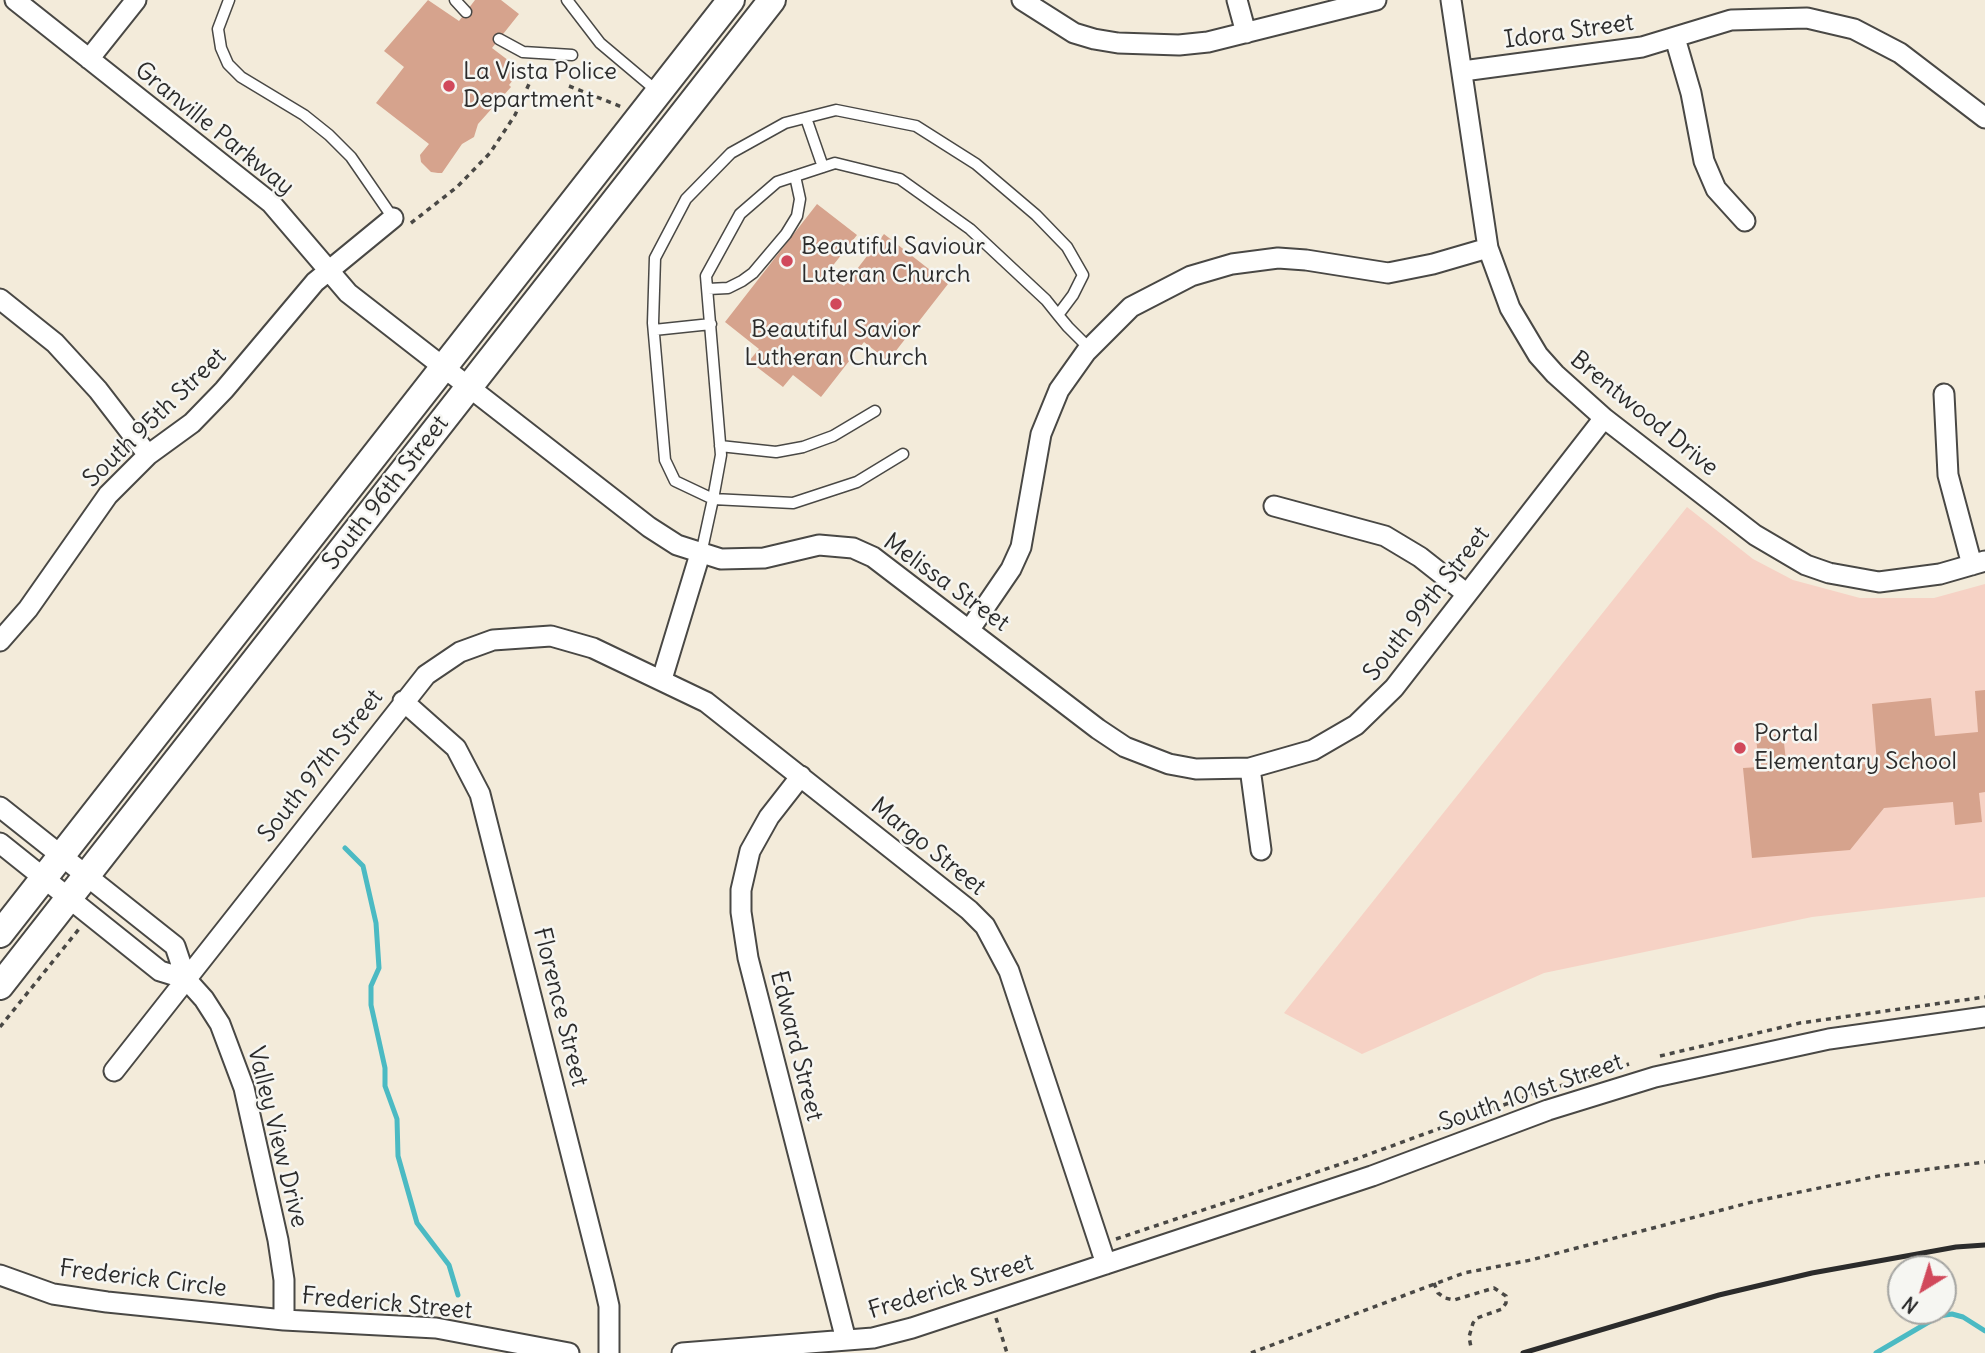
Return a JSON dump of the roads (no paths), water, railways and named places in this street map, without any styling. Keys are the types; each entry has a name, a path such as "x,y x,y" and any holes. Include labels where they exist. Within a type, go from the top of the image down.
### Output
{"main road":[{"name":"South 96th Street","path":"0,934 731,0"},
{"name":"South 96th Street","path":"0,986 772,0"}],"street":[{"name":"Granville Parkway","path":"15,0 271,203 348,293 470,385"},
{"path":"89,58 136,0"},
{"path":"1023,0 1074,33 1118,43 1179,45 1246,33 1376,0"},
{"path":"1237,0 1246,33"},
{"name":"Brentwood Drive","path":"1451,0 1488,248 1510,308 1538,355 1576,395 1604,418 1755,535 1806,565 1829,573 1879,582 1918,578 1979,563"},
{"name":"Idora Street","path":"1463,71 1601,54 1675,38 1731,20 1786,18 1830,22 1900,53 1985,118"},
{"path":"1675,38 1691,93 1704,161 1716,189 1745,221"},
{"name":"South 95th Street","path":"0,641 27,609 108,495 148,456 192,423 208,407 328,271 402,220"},
{"path":"970,629 1010,569 1021,547 1032,500 1037,454 1048,412 1071,371 1089,348 1131,307 1170,285 1212,269 1278,258 1388,273 1433,264 1488,248"},
{"path":"0,299 55,343 98,390 148,456"},
{"name":"Melissa Street","path":"470,385 649,527 700,554 744,561 806,546 853,548 893,569 1125,747 1169,764 1196,769 1250,768"},
{"path":"1944,394 1948,475 1979,563"},
{"name":"South 99th Street","path":"1250,768 1313,750 1356,725 1394,688 1604,418"},
{"path":"1274,506 1385,536 1420,557 1467,594"},
{"path":"662,679 700,554"},
{"name":"Margo Street","path":"531,635 572,640 662,679 706,702 969,910 995,940 1009,971 1106,1264"},
{"name":"South 97th Street","path":"114,1071 426,675 460,652 493,640 531,635"},
{"name":"Florence Street","path":"403,701 456,748 480,794 604,1284 609,1306 609,1353"},
{"path":"1250,768 1261,850"},
{"name":"Edward Street","path":"801,776 769,817 750,851 741,890 741,912 748,958 846,1340"},
{"name":"Valley View Drive","path":"0,807 175,947 186,979 204,999 220,1024 244,1088 278,1240 284,1280 284,1320"},
{"name":"Valley View Drive","path":"0,843 160,971 186,979"},
{"name":"South 101st Street","path":"1106,1264 1372,1176 1548,1110 1656,1077 1829,1039 1985,1017"},
{"name":"Frederick Street","path":"682,1353 846,1340 912,1328 1106,1264"},
{"name":"Frederick Circle","path":"0,1275 53,1294 190,1312 284,1320"},
{"name":"Frederick Street","path":"284,1320 436,1328 569,1353"}],"lane":[{"path":"229,0 218,29 220,48 228,64 241,77 304,115 329,135 402,220"},
{"path":"455,0 466,12"},
{"path":"566,0 600,43 659,92"},
{"path":"499,39 523,52 572,55"},
{"path":"903,454 857,482 793,503 713,499 675,481 665,460 654,330 655,258 686,199 731,153 785,123 836,110 916,126 976,164 1036,215 1067,247 1083,275 1073,295 1058,315"},
{"path":"806,118 823,167"},
{"path":"700,554 713,499 720,446 706,276 740,214 777,182 835,163 900,179 970,229 1089,348"},
{"path":"708,289 728,288 742,281 753,273 786,234 797,216 800,198 795,176"},
{"path":"654,330 711,324"},
{"path":"720,446 776,452 803,447 833,436 874,411"}],"waterway":[{"path":"345,848 363,866 376,923 379,968 371,986 371,1005 385,1068 385,1086 397,1119 398,1156 417,1223 449,1265 458,1295"},
{"path":"1876,1353 1939,1316 1952,1314 1963,1317 1985,1331"}],"railway":[{"path":"1523,1353 1719,1295 1812,1273 1956,1247 1985,1245"}],"place":[{"name":"La Vista Police Department","path":"449,86"},
{"name":"Beautiful Saviour Luteran Church","path":"787,261"},
{"name":"Beautiful Savior Lutheran Church","path":"836,304"},
{"name":"Portal Elementary School","path":"1740,748"}]}
